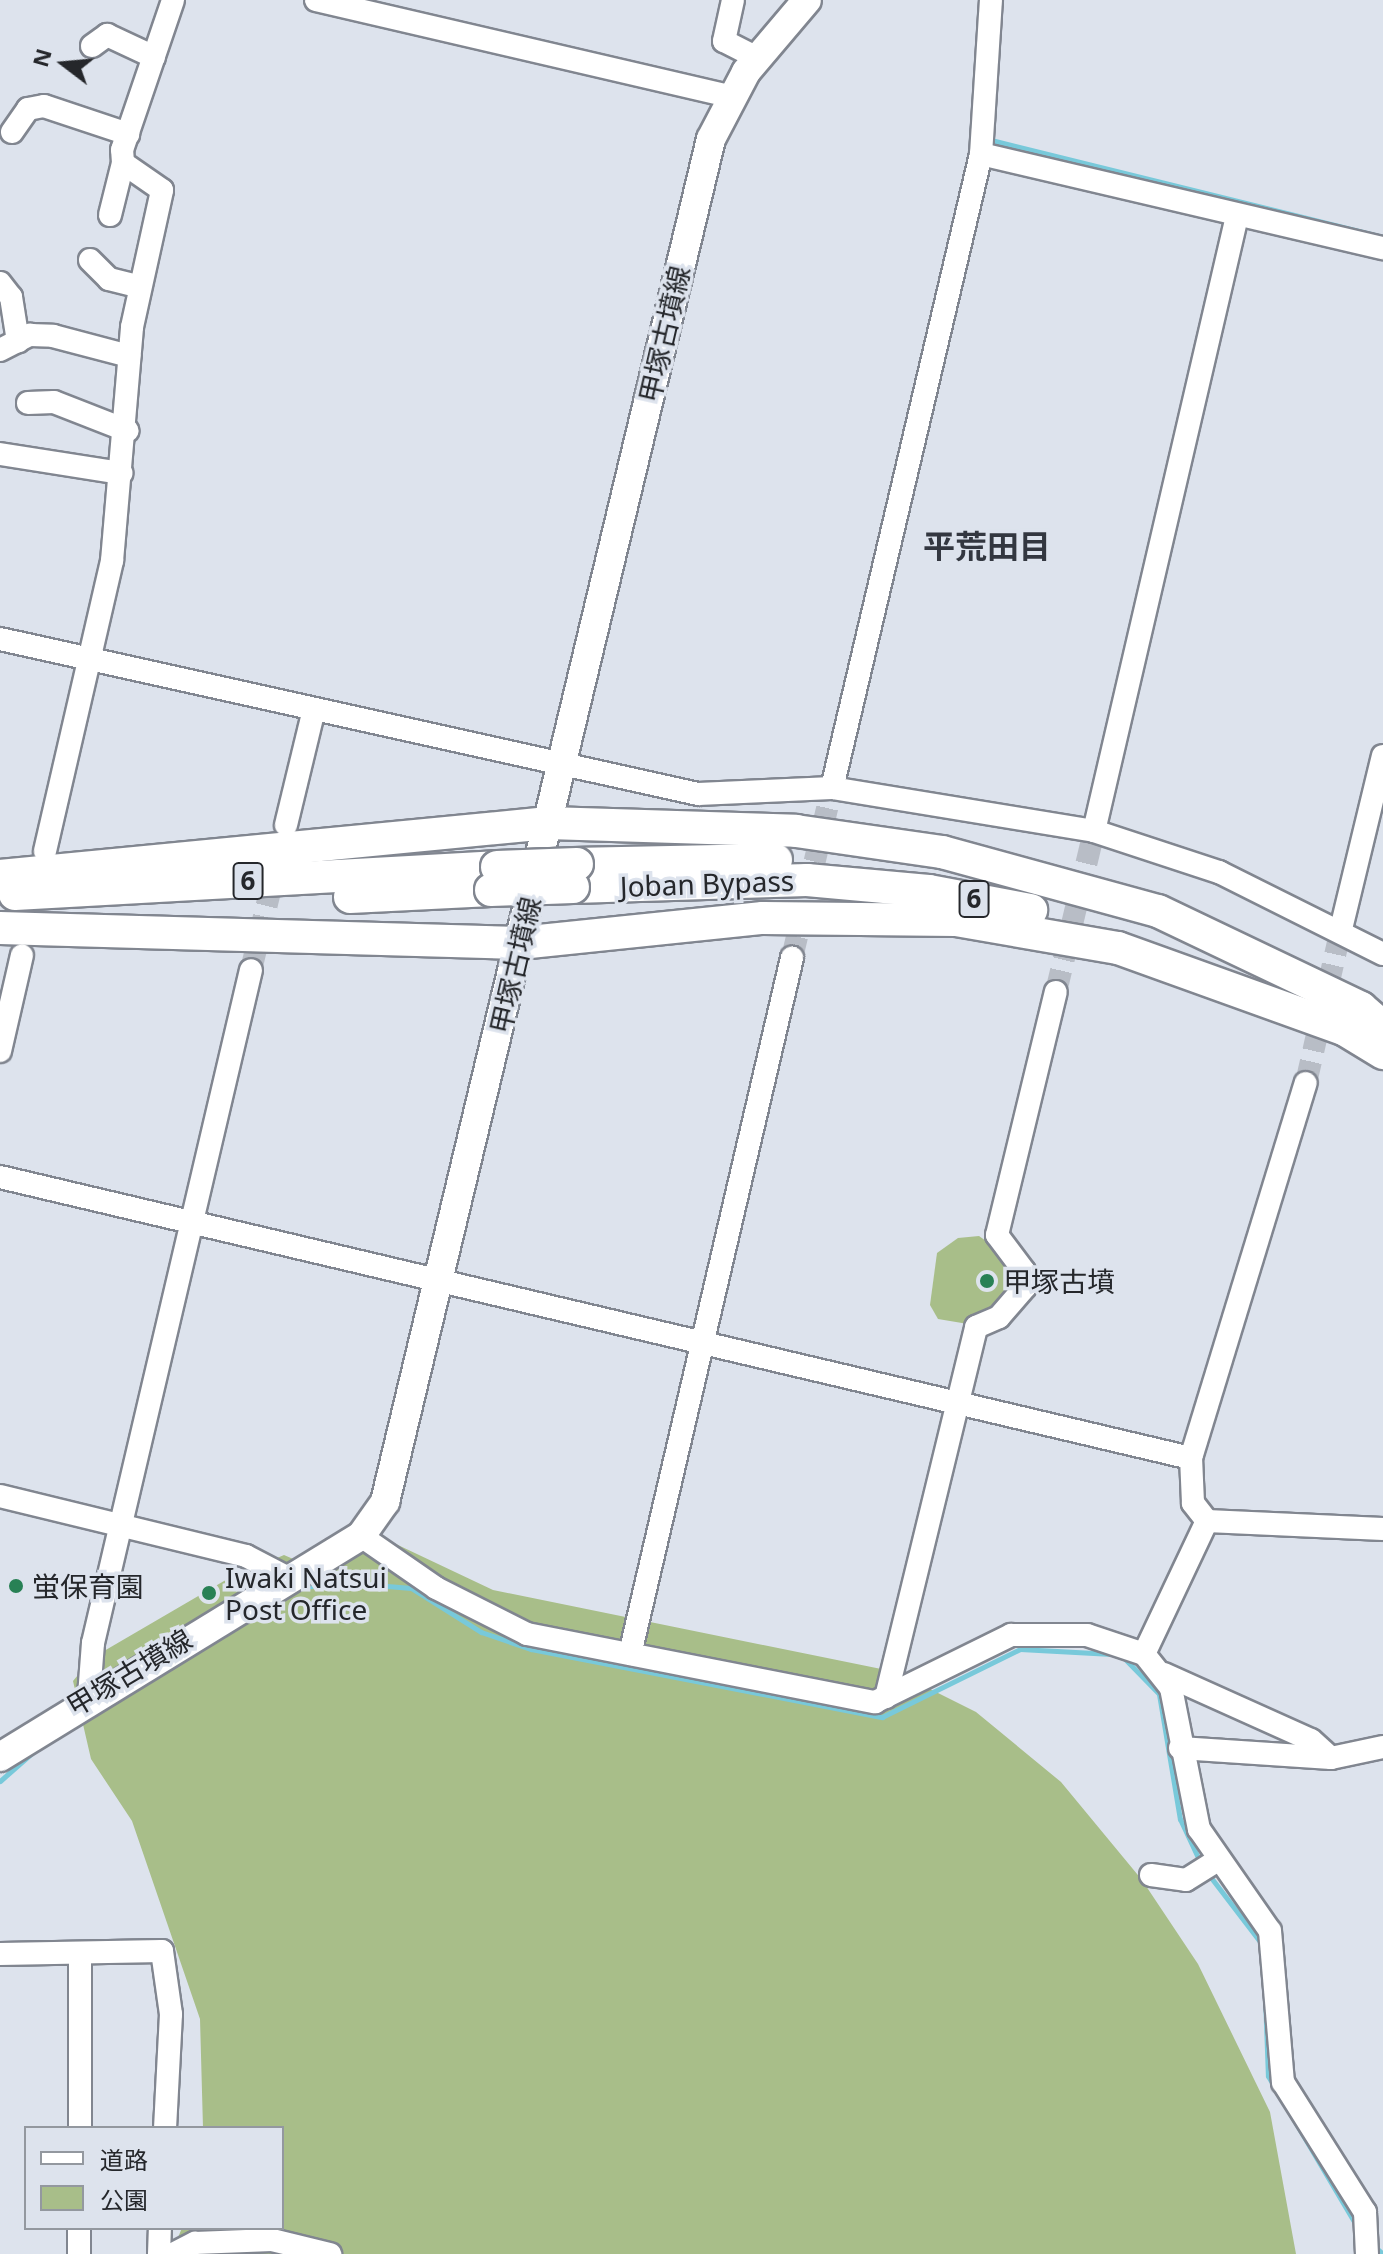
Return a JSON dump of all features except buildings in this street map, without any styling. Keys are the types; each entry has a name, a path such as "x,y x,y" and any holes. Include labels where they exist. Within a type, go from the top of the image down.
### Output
{"highway":[{"path":"0,876 548,823 796,831 1028,871 1184,920 1361,1008 1383,1027"},
{"name":"Joban Bypass","path":"0,895 575,875 810,861 934,870 1013,886 1232,956 1383,1033"},
{"name":"Joban Bypass","path":"575,875 807,880 1011,906 1139,937 1351,1032 1383,1053"},
{"name":"Joban Bypass","path":"0,913 494,878"},
{"path":"0,928 520,943 763,918 956,920 1167,962 1351,1032"}],"main road":[{"name":"甲塚古墳線","path":"0,1757 89,1696 292,1580 361,1536 385,1502 695,206 730,96 757,58 807,0"}],"street":[{"path":"110,215 128,134 173,0"},
{"path":"316,0 730,96"},
{"path":"733,0 724,41 757,58"},
{"path":"832,788 981,154 991,0"},
{"path":"92,46 107,35 154,57"},
{"path":"12,132 28,109 44,106 128,134"},
{"path":"981,154 1383,248"},
{"path":"45,851 91,660 128,431 129,356 140,287 162,190 123,163"},
{"path":"1094,831 1237,216"},
{"path":"90,260 109,279 140,287"},
{"path":"0,283 18,322 9,345"},
{"path":"9,345 53,336 129,356"},
{"path":"28,403 54,402 128,431"},
{"path":"0,454 122,473"},
{"path":"0,639 562,769 698,794 832,788 1094,831 1219,872 1341,929 1383,954"},
{"path":"286,825 313,713"},
{"path":"1341,929 1383,756"},
{"path":"0,1051 22,955"},
{"path":"630,1654 792,958"},
{"path":"89,1696 93,1643 251,970"},
{"path":"886,1697 976,1327 999,1317 1025,1287 1024,1271 997,1235 1056,992"},
{"path":"1306,1083 1191,1458 1193,1503 1207,1521 1383,1529"},
{"path":"0,1177 440,1278 700,1344 1191,1458"},
{"path":"0,1496 246,1556 292,1580"},
{"path":"1144,1654 1207,1521"},
{"path":"361,1536 493,1621 630,1654 834,1695 886,1697 1011,1635 1087,1635 1144,1654 1164,1674 1311,1740 1331,1758"},
{"path":"1164,1674 1210,1866 1276,1949 1283,2082 1371,2238"},
{"path":"1180,1748 1331,1758 1383,1747"},
{"path":"1151,1875 1178,1881 1210,1866"},
{"path":"0,1954 80,1957 162,1951 171,2014 165,2126"},
{"path":"80,1957 80,2126"},
{"path":"79,2230 79,2254"},
{"path":"159,2254 160,2230"},
{"path":"173,2254 195,2243 272,2240 330,2254"}],"green space":[{"path":"979,1236 1007,1256 1019,1291 968,1324 938,1319 930,1305 937,1253 958,1238"},
{"path":"381,1537 493,1590 896,1672 976,1712 1061,1782 1142,1880 1198,1964 1270,2112 1296,2254 171,2254 181,2230 284,2230 284,2126 203,2126 200,2019 132,1821 91,1759 73,1681 92,1658 224,1581 284,1555 307,1565"}],"waterway":[{"path":"991,140 1383,237"},
{"path":"304,1587 340,1582 411,1588 481,1632 531,1649 882,1717 1020,1649 1112,1654"},
{"path":"1125,1659 1159,1694 1180,1819 1201,1864"},
{"path":"0,1781 32,1753"},
{"path":"1209,1875 1261,1943"},
{"path":"1265,1996 1268,2076 1356,2225"},
{"path":"1373,2245 1383,2254"}],"tunnel":[{"path":"792,958 832,788"},
{"path":"1056,992 1094,831"},
{"path":"251,970 276,867"},
{"path":"1306,1083 1341,929"}],"place":[{"name":"甲塚古墳","path":"987,1281"},
{"name":"蛍保育園","path":"16,1586"},
{"name":"Iwaki Natsui Post Office","path":"209,1593"}],"district":[{"name":"平荒田目","path":"987,546"}]}
